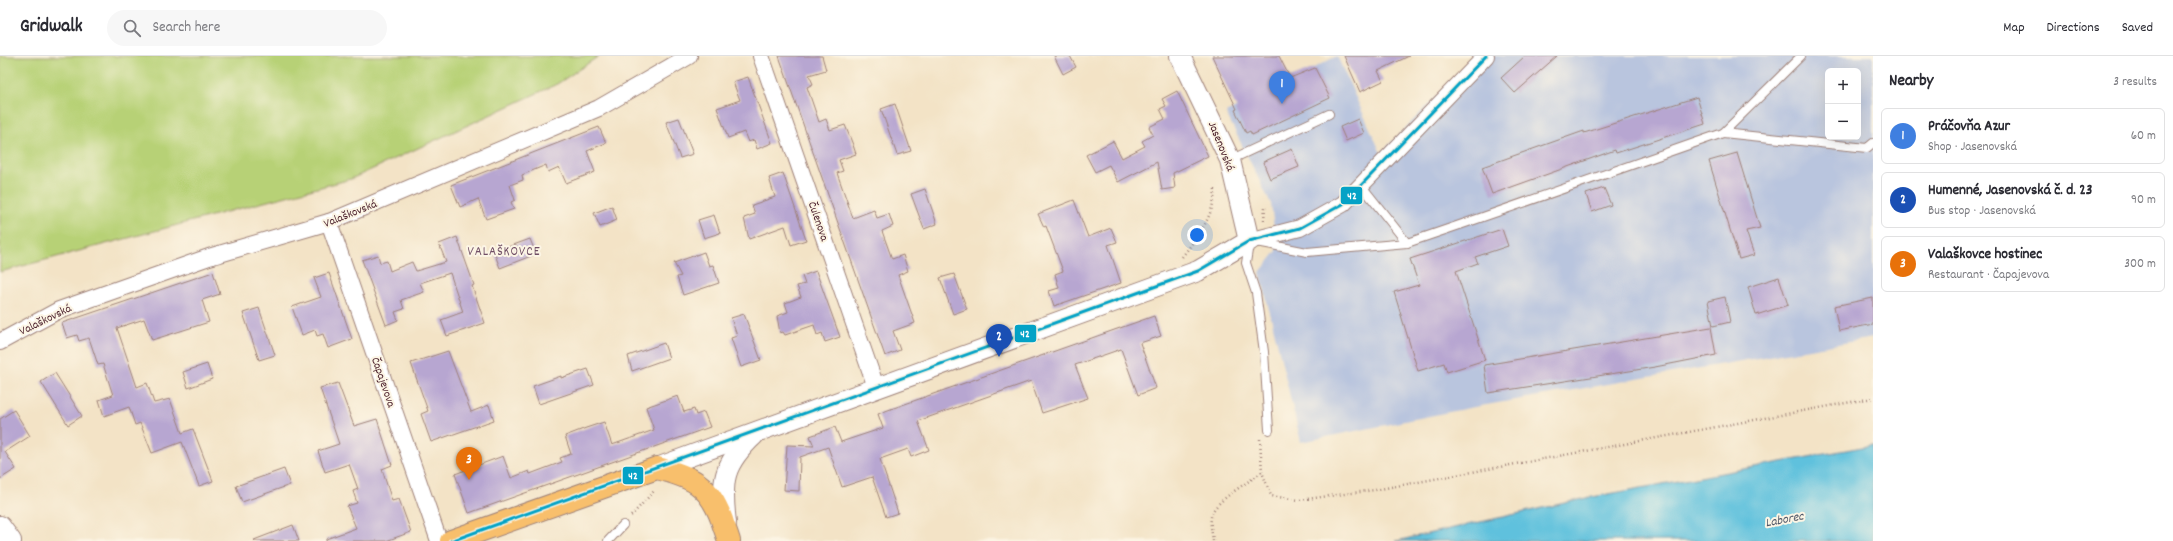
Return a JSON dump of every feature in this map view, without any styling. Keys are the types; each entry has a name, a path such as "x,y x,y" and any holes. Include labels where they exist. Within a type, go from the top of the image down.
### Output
{"main road":[{"path":"451,541 657,468 678,473 702,486 713,500 728,539"}],"street":[{"name":"Valaškovská","path":"0,342 59,310 209,257 329,222 599,108 689,56"},
{"name":"Čulenova","path":"761,56 876,387"},
{"name":"Jasenovská","path":"1180,56 1230,160 1249,241"},
{"path":"657,468 1198,270 1249,241 1300,228 1343,204 1486,56"},
{"name":"Čapajevova","path":"329,222 439,541"},
{"path":"728,539 723,500 726,472 738,450 758,431"},
{"path":"0,526 11,541"}],"lane":[{"path":"1723,133 1801,56"},
{"path":"1230,160 1329,114"},
{"path":"1269,430 1264,352 1256,293 1246,263 1249,241 1307,252 1408,242 1723,133 1867,148 1873,143"},
{"path":"1361,185 1408,242"},
{"path":"608,541 623,525"}],"path":[{"path":"1179,261 1208,223 1215,193 1216,178"},
{"path":"1213,541 1210,527 1212,513 1220,502 1262,472 1271,496 1299,500 1375,490 1873,398"},
{"path":"623,525 655,490"}],"shaded area":[{"path":"1337,56 1381,153 1476,56 1873,56 1873,338 1469,408 1301,442 1260,272 1277,251 1271,204 1226,113"}],"green space":[{"path":"0,56 599,56 557,84 351,179 0,272"}],"water":[{"name":"Laborec","path":"1873,445 1873,541 1396,541 1587,498"}],"building":[{"path":"779,56 822,56 826,70 809,75 813,84 807,87 819,122 826,119 830,130 845,125 853,145 856,154 839,160 843,171 837,173 853,218 874,210 877,218 889,214 893,226 882,231 892,259 903,255 908,271 898,275 915,323 893,331 900,350 885,356"},
{"path":"1054,56 1070,56 1076,67 1063,74"},
{"path":"1212,56 1279,56 1290,78 1315,68 1330,98 1252,135 1250,131 1246,133 1235,110 1237,109"},
{"path":"1344,56 1409,56 1378,71 1383,81 1360,92"},
{"path":"1525,56 1557,56 1515,93 1501,78"},
{"path":"748,77 772,143 757,149 754,140 748,142 744,132 728,138 717,108 740,100 733,82"},
{"path":"1177,91 1208,156 1173,173 1175,188 1162,190 1157,162 1118,182 1109,165 1095,172 1086,155 1113,141 1122,158 1145,146 1142,141 1153,135 1149,127 1165,119 1160,109 1166,106 1162,99"},
{"path":"1697,97 1705,124 1616,153 1615,150 1492,194 1482,167 1584,131 1584,133"},
{"path":"895,104 911,151 897,155 881,109"},
{"path":"679,118 693,154 680,158 666,122"},
{"path":"1358,119 1364,133 1346,141 1340,127"},
{"path":"599,127 606,143 587,151 595,172 566,183 559,167 548,172 546,165 522,175 523,180 510,185 515,200 511,202 514,209 486,219 478,199 460,207 451,185"},
{"path":"1292,149 1299,167 1270,179 1263,162"},
{"path":"1737,153 1760,228 1746,231 1754,255 1739,259 1709,161"},
{"path":"783,173 806,240 791,245 785,226 749,239 744,218 755,214 752,205 775,197 769,178"},
{"path":"1604,188 1611,205 1592,212 1586,194"},
{"path":"925,189 937,224 924,229 911,194"},
{"path":"1074,200 1088,237 1111,228 1117,242 1108,245 1121,283 1054,306 1049,291 1059,288 1055,274 1063,271 1046,226 1044,227 1038,214"},
{"path":"612,206 617,220 600,227 594,213"},
{"path":"714,215 720,233 704,238 698,220"},
{"path":"1502,229 1508,246 1475,257 1478,263 1456,271 1485,360 1447,372 1444,363 1418,371 1394,292 1419,285 1410,259"},
{"path":"457,237 474,285 472,286 485,323 447,336 441,320 463,312 450,273 420,283 424,292 401,300 404,309 395,312 398,320 386,325 362,260 378,255 380,263 387,261 390,271 412,262 416,271 446,262 439,244"},
{"path":"530,239 536,254 500,268 494,252"},
{"path":"704,252 709,266 713,265 719,283 683,295 677,277 681,276 674,263"},
{"path":"816,271 840,337 825,342 822,333 817,335 814,325 785,335 783,332 780,333 777,316 788,312 785,303 801,297 797,286 805,284 802,276"},
{"path":"213,272 220,294 202,300 209,322 152,340 144,319 117,328 137,387 147,383 154,403 170,399 182,433 193,429 213,481 199,486 182,442 152,453 140,423 135,425 129,407 104,416 99,400 113,395 103,364 98,365 89,338 79,341 77,335 67,338 62,323"},
{"path":"329,273 352,339 328,348 323,334 317,336 315,330 302,335 292,307 321,297 314,278"},
{"path":"954,274 967,309 953,314 940,278"},
{"path":"1779,277 1788,305 1756,315 1748,287"},
{"path":"1725,297 1730,322 1713,326 1708,301"},
{"path":"1873,298 1873,324 1839,331 1834,306"},
{"path":"259,308 275,355 259,360 243,313"},
{"path":"744,314 761,360 741,367 731,338 737,336 731,318"},
{"path":"1154,316 1161,336 1140,343 1156,388 1138,395 1121,349 1075,365 1088,398 1042,413 1031,381 918,421 929,450 911,457 908,449 880,459 898,513 886,517 872,477 842,487 828,447 800,457 799,491 784,490 787,445 814,446 810,436 835,427 841,442 883,428 878,414"},
{"path":"1711,327 1716,355 1655,367 1488,393 1484,365"},
{"path":"664,343 669,358 632,371 628,356"},
{"path":"448,351 471,412 489,405 494,420 431,442 421,414 428,411 411,363"},
{"path":"207,364 212,379 188,388 183,372"},
{"path":"588,369 594,385 539,404 533,386 561,376 561,378"},
{"path":"55,373 82,416 68,425 41,382"},
{"path":"338,383 354,426 377,419 392,465 382,469 392,501 399,499 411,532 386,541 326,541 326,539 356,528 347,506 357,503 353,491 358,489 349,464 325,472 318,451 339,444 320,388"},
{"path":"678,396 684,412 694,409 696,415 704,412 710,427 469,513 455,474 503,456 511,478 529,471 530,474 562,462 560,458 571,454 565,436 586,428 604,422 612,445 654,430 646,407"},
{"path":"14,410 30,436 5,452 16,469 0,479 0,419"},
{"path":"284,469 290,485 242,502 236,486"},
{"path":"293,525 299,541 254,540"}],"transit line":[{"name":"42","path":"451,541 1198,271 1249,241 1300,228 1343,204 1486,56"}],"place":[{"name":"Práčovňa Azur","path":"1282,104"},
{"name":"Humenné, Jasenovská č. d. 23","path":"999,357"},
{"name":"Valaškovce hostinec","path":"469,480"}],"district":[{"name":"VALAŠKOVCE","path":"504,250"}]}
